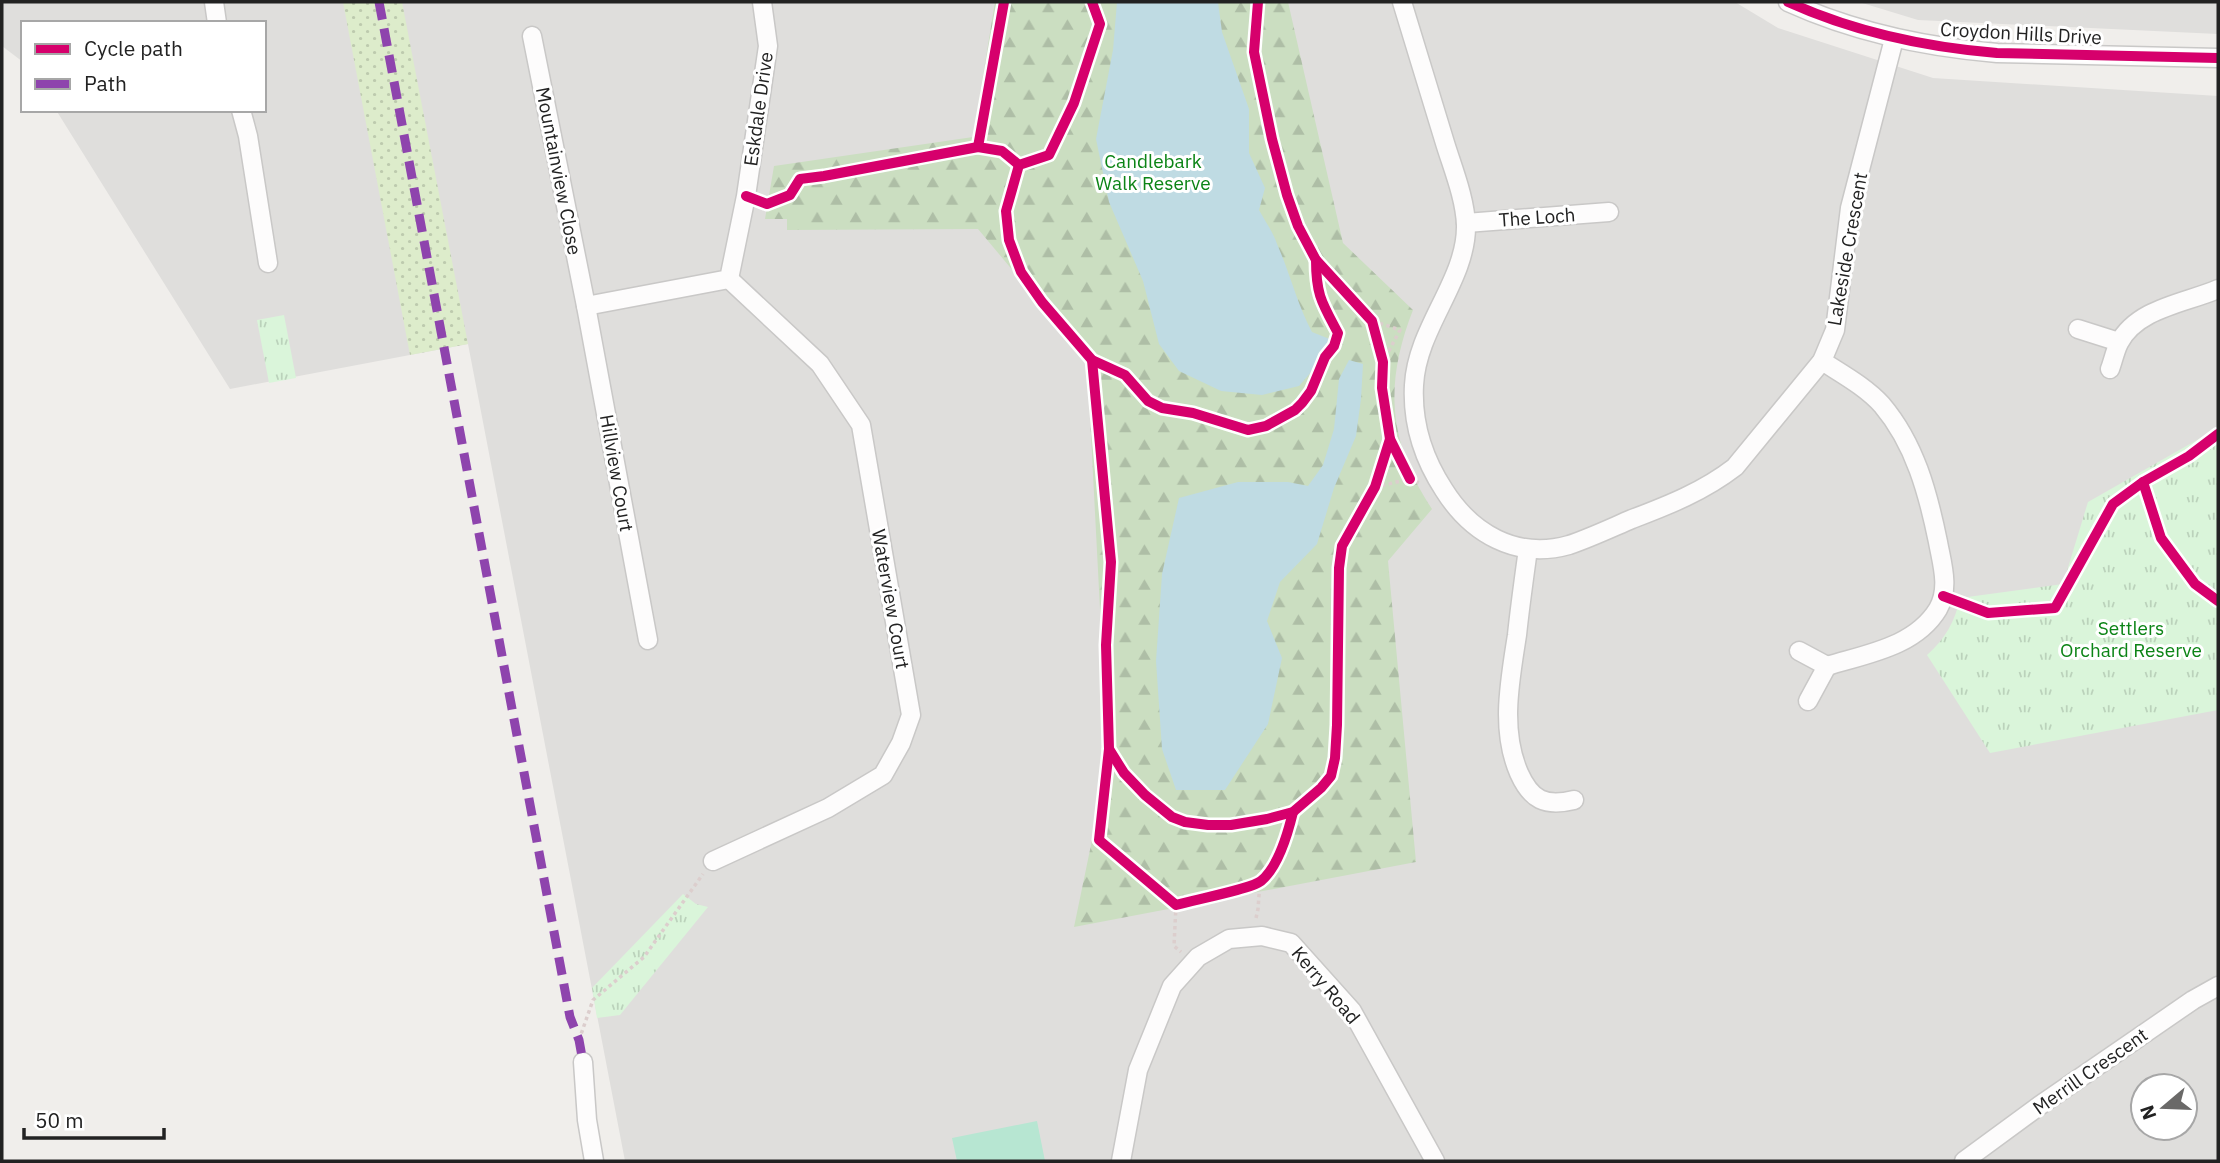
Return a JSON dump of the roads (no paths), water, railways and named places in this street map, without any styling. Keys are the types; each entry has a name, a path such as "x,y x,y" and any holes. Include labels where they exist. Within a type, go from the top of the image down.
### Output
{"street":[{"path":"214,2 217,21"},
{"name":"Eskdale Drive","path":"729,279 746,197 768,46 762,2"},
{"name":"Lakeside Crescent","path":"1402,2 1454,173 1466,223 1461,258 1422,346 1414,383 1419,437 1426,458 1443,489 1462,514 1486,535 1528,550 1570,544 1690,496 1719,479 1735,467 1822,361 1835,330 1850,208 1894,38"},
{"name":"Croydon Hills Drive","path":"1788,2 1838,23 1928,46 1997,53 2218,58"},
{"name":"Mountainview Close","path":"532,36 586,306"},
{"path":"241,112 248,136 268,263"},
{"name":"The Loch","path":"1466,223 1609,212"},
{"path":"586,306 729,279"},
{"name":"Waterview Court","path":"713,861 828,808 883,775 901,743 911,715 861,425 820,364 729,279"},
{"path":"2110,369 2119,342 2133,326 2159,309 2218,289"},
{"name":"Hillview Court","path":"586,306 648,640"},
{"path":"2078,329 2119,342"},
{"path":"1808,701 1827,666 1905,641 1921,628 1937,610 1943,596 1945,576 1928,496 1907,444 1880,403 1870,393 1822,361"},
{"path":"1528,550 1510,679 1507,729 1509,745 1523,783 1533,796 1556,803 1574,800"},
{"path":"1799,651 1827,666"},
{"name":"Kerry Road","path":"1121,1161 1138,1070 1172,986 1198,957 1229,939 1262,936 1291,943 1352,1011 1435,1161"},
{"name":"Merrill Crescent","path":"1964,1161 2049,1099 2193,1000 2218,986"},
{"path":"583,1062 587,1120 594,1161"}],"water":[{"path":"1117,2 1218,2 1222,32 1249,109 1249,153 1265,188 1259,210 1275,240 1312,332 1337,342 1299,386 1262,395 1221,391 1179,371 1159,344 1143,281 1109,202 1096,139 1113,50"},
{"path":"1349,360 1363,364 1356,436 1334,488 1317,544 1280,582 1267,621 1282,658 1268,724 1225,790 1176,790 1162,749 1156,661 1162,574 1179,498 1238,482 1288,482 1308,486 1323,465 1334,429 1339,379"}],"park label":[{"name":"Candlebark Walk Reserve","path":"1153,172"},
{"name":"Settlers Orchard Reserve","path":"2131,639"}]}
